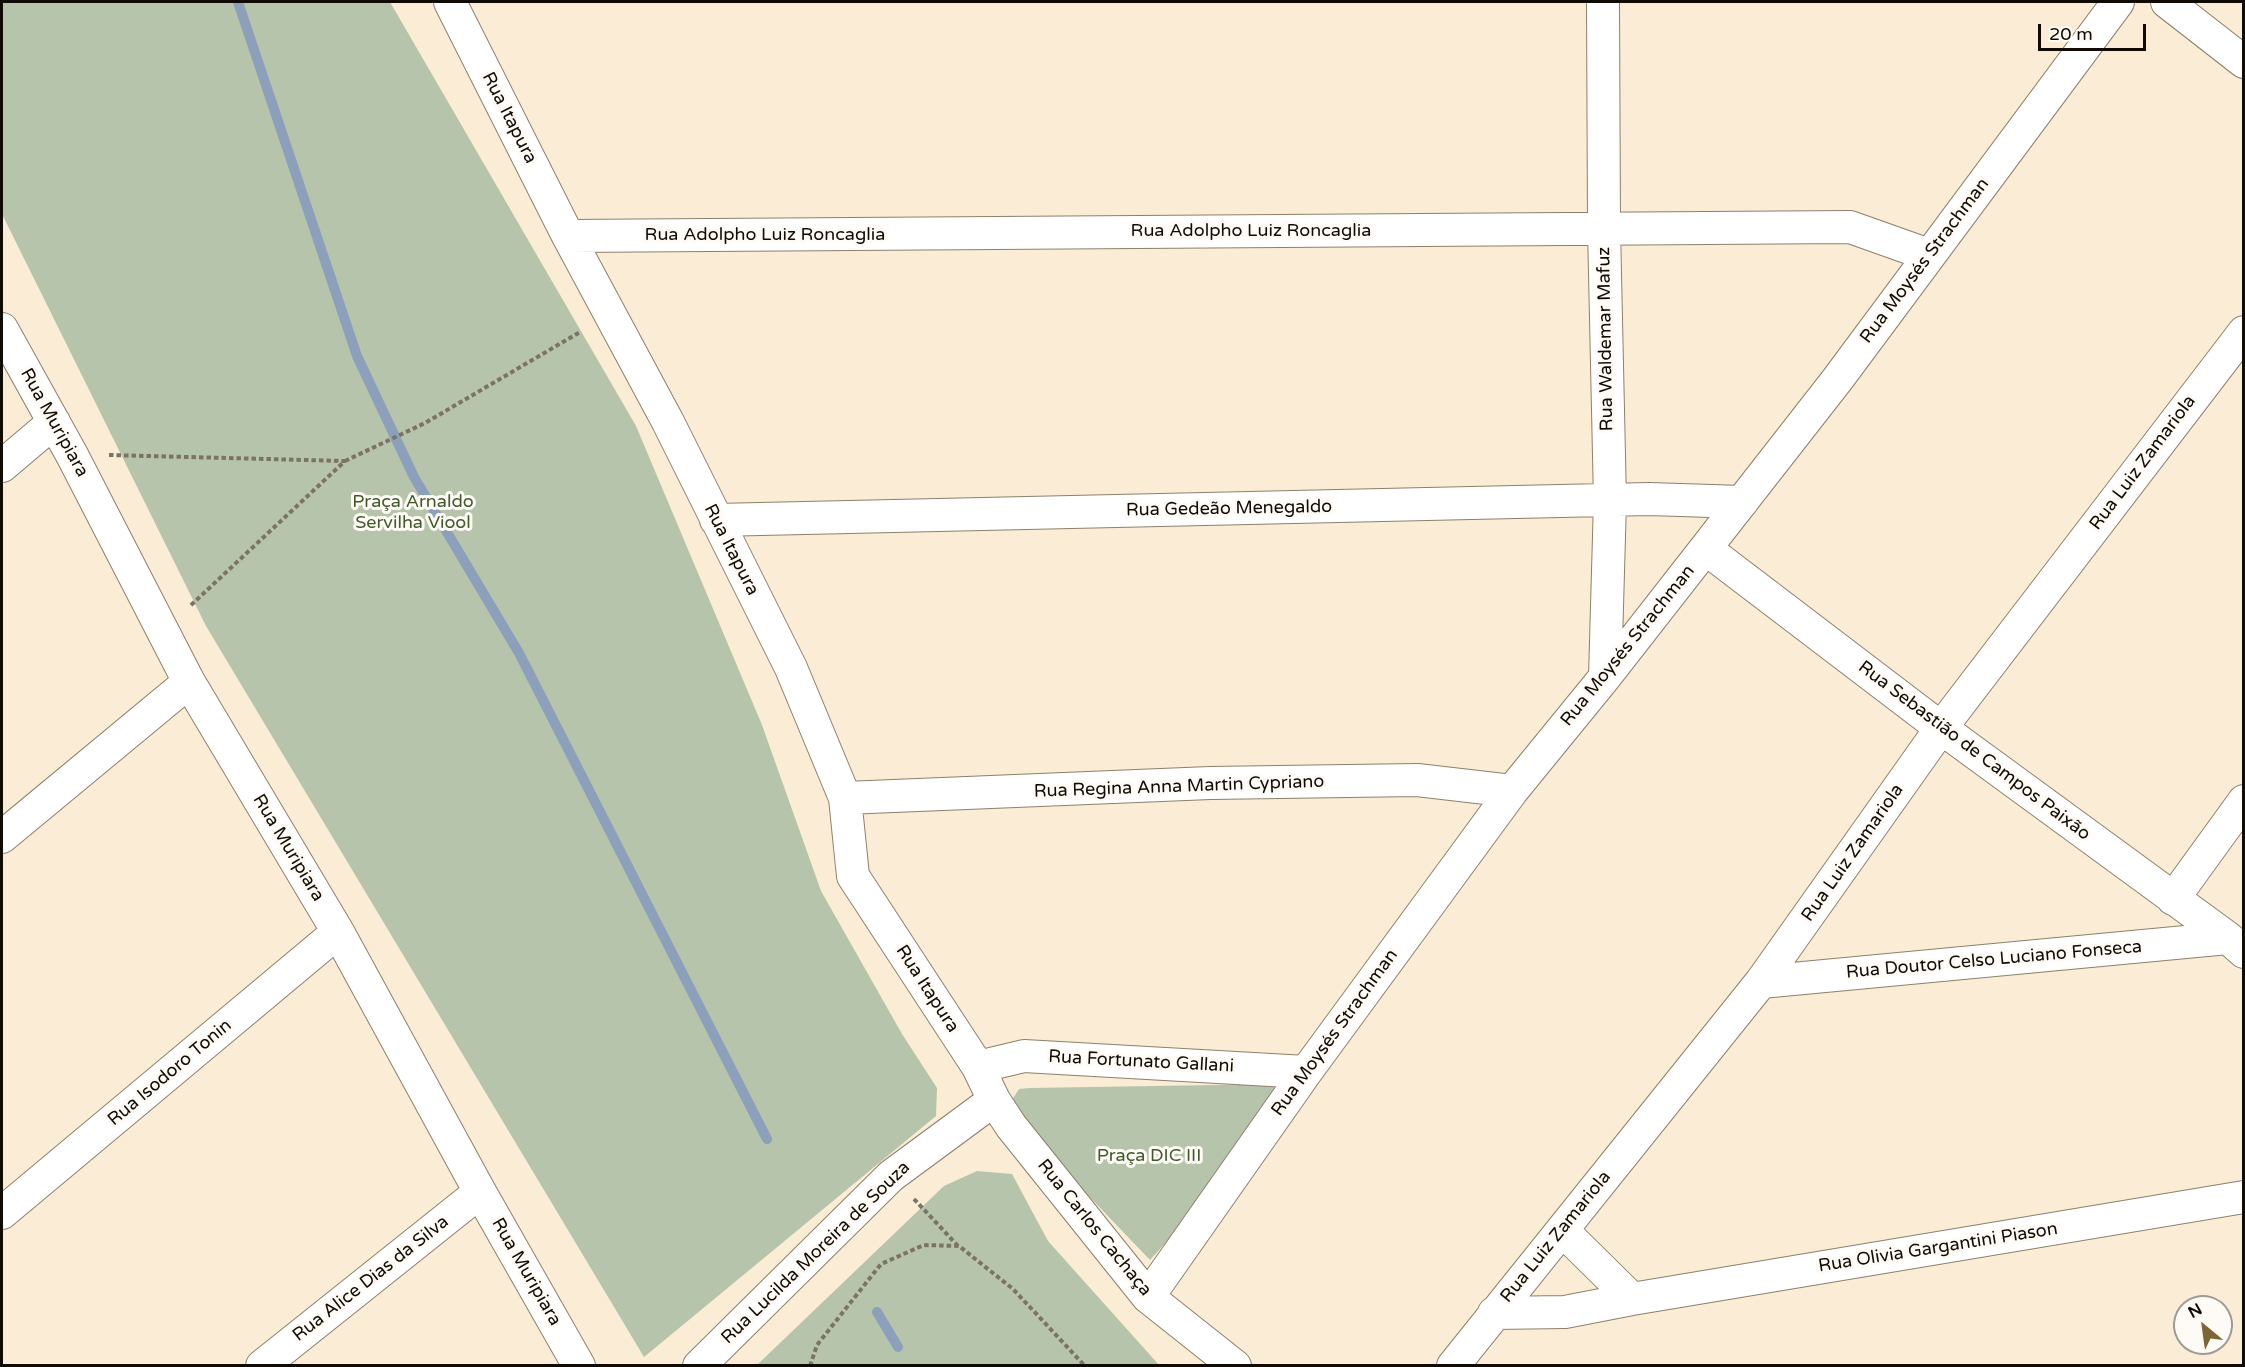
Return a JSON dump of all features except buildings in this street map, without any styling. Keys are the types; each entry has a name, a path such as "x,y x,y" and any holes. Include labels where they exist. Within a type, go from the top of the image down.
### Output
{"street":[{"name":"Rua Itapura","path":"450,2 609,315 668,422 791,668 845,798 853,876 978,1067 994,1100"},
{"name":"Rua Waldemar Mafuz","path":"1603,2 1604,228 1610,501 1605,677"},
{"name":"Rua Moysés Strachman","path":"1148,1297 1306,1072 1512,791 1605,677 1837,380 2118,2"},
{"path":"2167,2 2244,62"},
{"name":"Rua Adolpho Luiz Roncaglia","path":"568,236 1850,227 1929,255"},
{"name":"Rua Muripiara","path":"2,329 72,455 189,682 338,932 480,1192 579,1365"},
{"name":"Rua Luiz Zamariola","path":"1453,1365 1761,982 1941,728 2244,332"},
{"path":"2,466 54,422"},
{"name":"Rua Gedeão Menegaldo","path":"716,520 1649,499 1742,502"},
{"name":"Rua Sebastião de Campos Paixão","path":"1706,549 1941,728 2236,945"},
{"path":"2,837 189,682"},
{"name":"Rua Regina Anna Martin Cypriano","path":"845,798 1210,783 1418,780 1512,791"},
{"path":"2173,899 2244,801"},
{"name":"Rua Isodoro Tonin","path":"2,1213 338,932"},
{"name":"Rua Doutor Celso Luciano Fonseca","path":"1761,982 2236,945"},
{"name":"Rua Fortunato Gallani","path":"978,1067 1024,1056 1306,1072"},
{"name":"Rua Lucilda Moreira de Souza","path":"699,1365 891,1176 994,1100"},
{"name":"Rua Carlos Cachaça","path":"994,1100 1011,1126 1148,1297 1235,1365"},
{"name":"Rua Alice Dias da Silva","path":"262,1365 480,1192"},
{"name":"Rua Olivia Gargantini Piason","path":"1494,1313 1565,1312 2244,1197"},
{"path":"1562,1230 1632,1299"}],"path":[{"path":"164,630 345,461 425,423 609,315"},
{"path":"72,455 345,461"},
{"path":"891,1176 959,1246 1013,1289 1084,1365"},
{"path":"810,1365 817,1345 881,1264 924,1245 959,1246"}],"green space":[{"name":"Praça Arnaldo Servilha Viool","path":"2,2 390,2 636,426 762,725 821,891 902,1034 937,1088 936,1116 644,1357 206,626 2,214"},
{"name":"Praça DIC III","path":"1278,1084 1233,1168 1150,1260 1016,1120 1010,1103 1019,1089 1030,1088"},
{"path":"977,1171 1012,1174 1048,1241 1159,1365 757,1365 944,1186"}],"waterway":[{"path":"238,2 357,356 414,477 519,653 767,1139"},
{"path":"877,1312 898,1347"}]}
